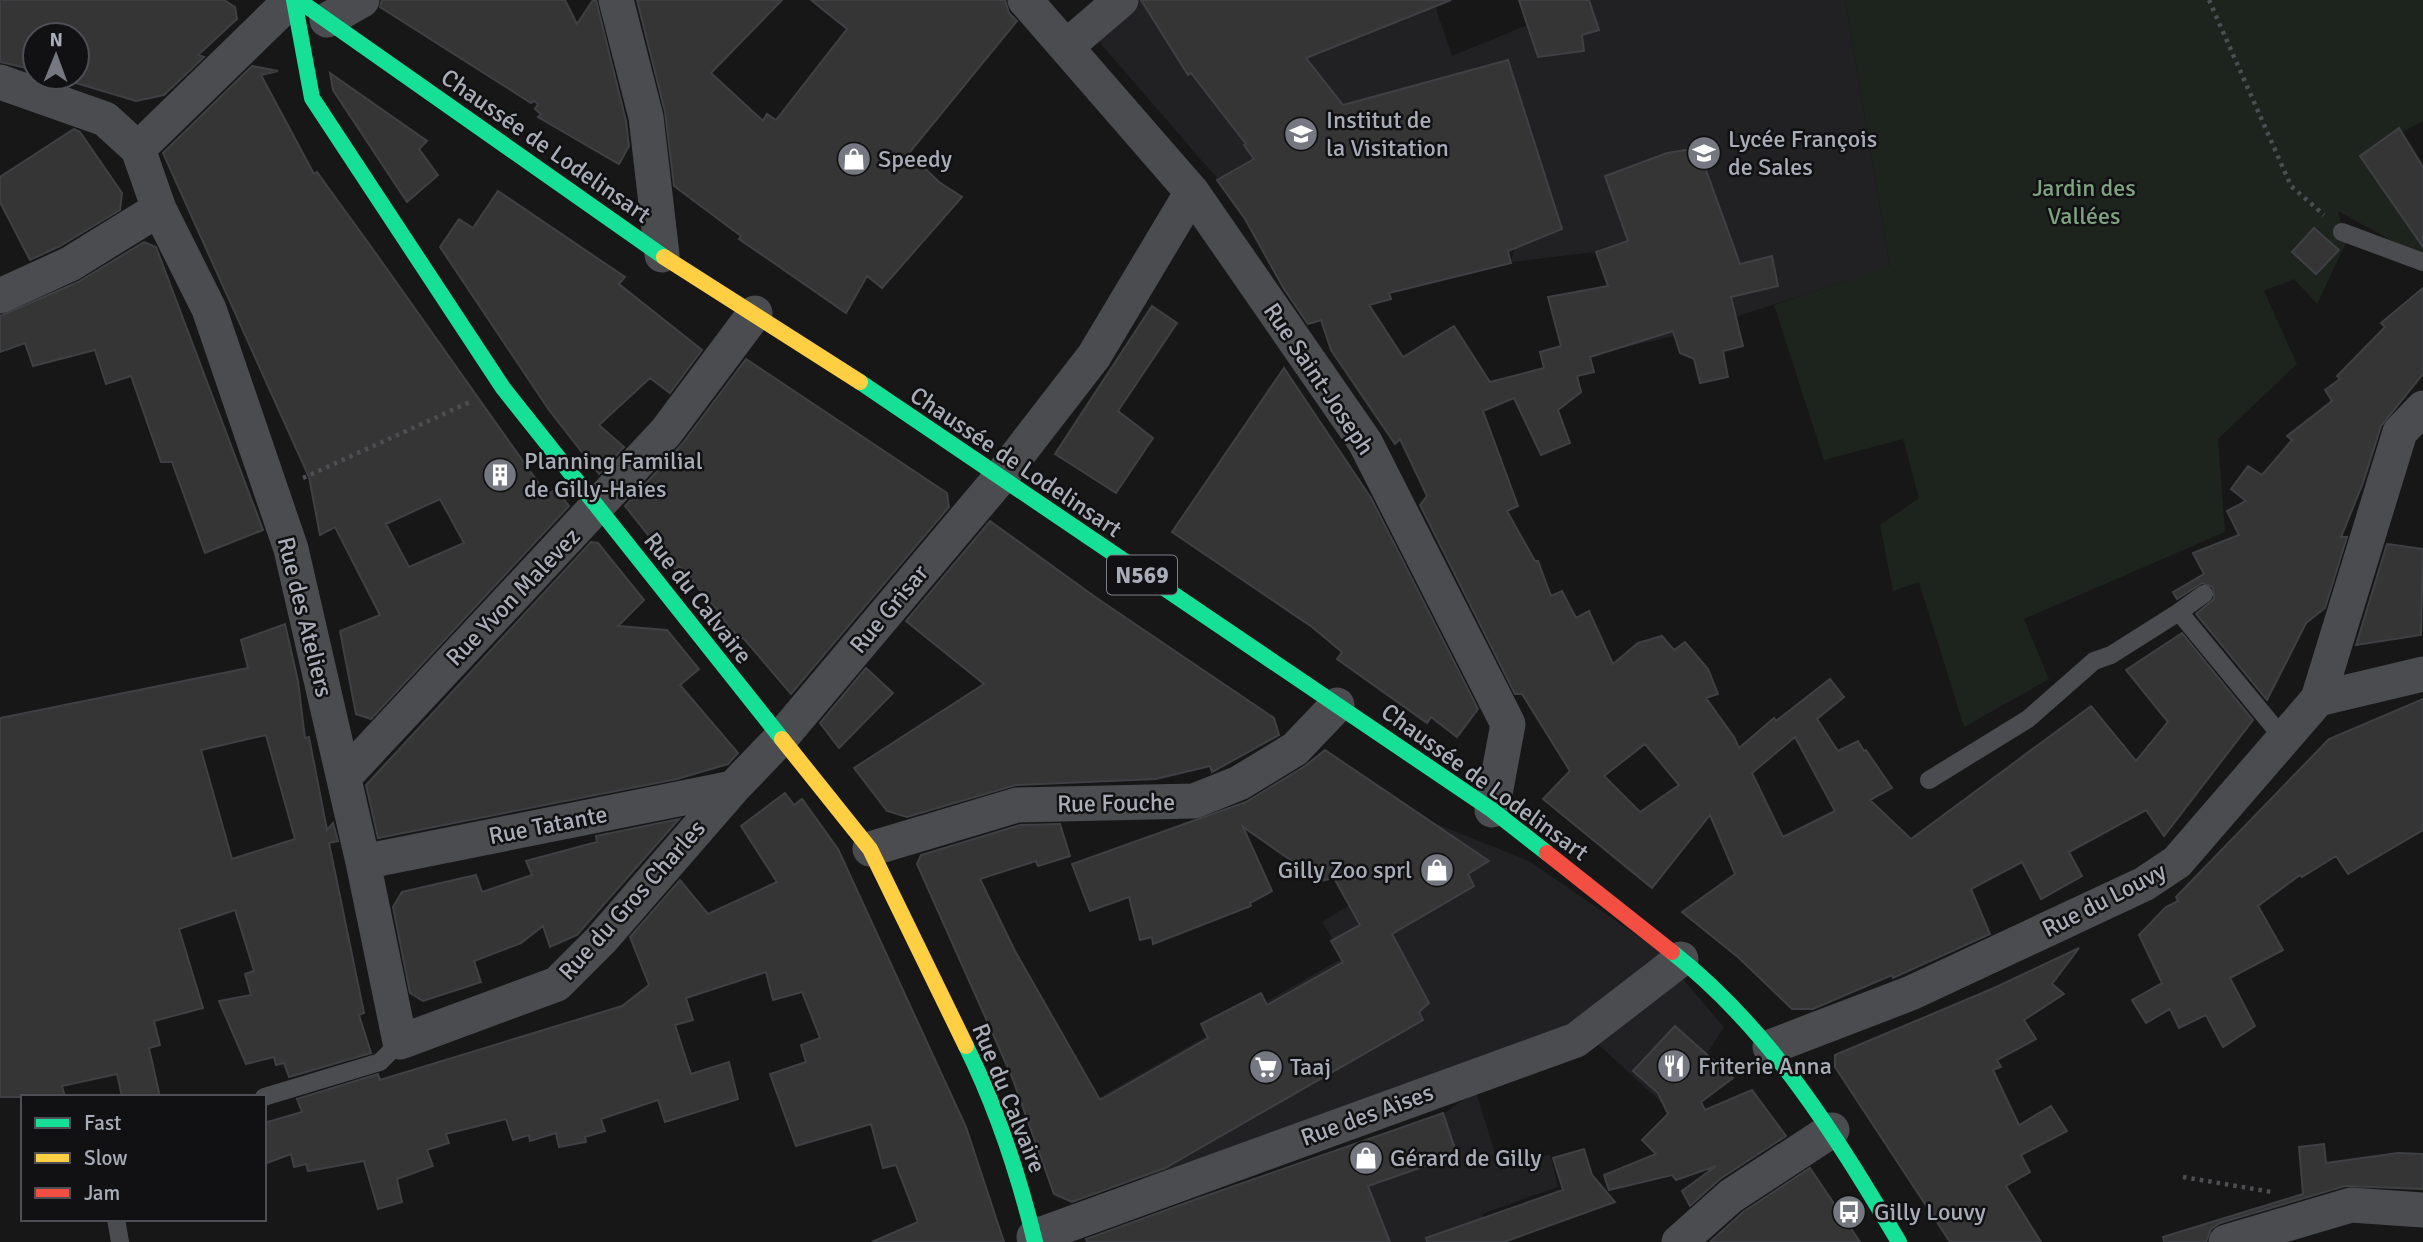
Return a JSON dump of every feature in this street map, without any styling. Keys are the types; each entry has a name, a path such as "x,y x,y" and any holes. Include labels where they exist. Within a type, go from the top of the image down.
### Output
{"main road":[{"name":"Chaussée de Lodelinsart","path":"294,0 327,20 662,255 755,313 1492,810 1681,959 1770,1046 1832,1129 1899,1242"},
{"name":"Rue du Calvaire","path":"294,0 312,98 503,388 870,849 981,1076 1035,1239"}],"street":[{"path":"0,82 105,119 138,149 294,0"},
{"path":"327,20 362,0"},
{"path":"616,0 646,117 662,255"},
{"name":"Rue Saint-Joseph","path":"1025,0 1192,191 1365,442 1508,724 1492,810"},
{"path":"1066,47 1121,0"},
{"name":"Rue des Ateliers","path":"138,149 159,209 209,309 291,550 363,862 400,1042"},
{"name":"Rue Grisar","path":"780,739 999,479 1094,356 1192,191"},
{"path":"0,296 70,264 159,209"},
{"name":"Rue Yvon Malevez","path":"344,777 598,508 666,432 755,313"},
{"path":"2318,699 2400,432 2423,408"},
{"path":"2318,699 2423,674"},
{"name":"Rue du Louvy","path":"1770,1046 1910,993 2144,884 2177,862 2318,699"},
{"name":"Rue Fouche","path":"870,849 1017,805 1194,801 1239,783 1295,749 1337,705"},
{"name":"Rue du Gros Charles","path":"400,1042 557,984 601,940 733,788 780,739"},
{"name":"Rue Tatante","path":"363,862 733,788"},
{"name":"Rue des Aises","path":"1035,1239 1576,1040 1681,959"},
{"path":"1679,1242 1731,1196 1832,1129"},
{"path":"2226,1242 2351,1205 2423,1210"}],"lane":[{"path":"2342,232 2423,262"},
{"path":"1929,780 2028,719 2094,661 2111,655 2204,594"},
{"path":"2179,612 2283,738"},
{"name":"Rue du Gros Charles","path":"266,1096 380,1062 400,1042"},
{"path":"116,1221 120,1242"}],"path":[{"path":"2209,0 2291,186 2342,232"},
{"path":"271,492 503,388"},
{"path":"2183,1177 2274,1192"}],"shaded area":[{"path":"1135,0 1433,0 1452,56 1527,25 1520,0 1845,0 1890,267 1683,334 1618,349 1604,311 1556,324 1548,298 1608,286 1596,252 1511,262 1515,245 1229,192 1094,36"},
{"path":"1434,823 1529,861 1657,949 1724,1027 1706,1055 1663,1104 1600,1046 1589,1029 1146,1179 1133,1175 1093,1101 1344,957 1322,922 1396,876"},
{"path":"1476,1091 1500,1170 1550,1154 1558,1187 1482,1214 1497,1242 1270,1242 1311,1161 1443,1114"}],"green space":[{"name":"Jardin des Vallées","path":"1845,0 2423,0 2423,121 2364,153 2423,244 2423,258 2338,211 2346,243 2317,304 2294,279 2264,291 2297,364 2218,439 2225,532 2024,619 2049,679 1964,727 1919,582 1893,591 1880,525 1919,498 1903,439 1824,460 1774,305 1890,266"}],"building":[{"path":"0,0 224,0 235,7 237,19 198,55 204,57 164,95 136,101 91,88 91,21 21,21 21,67 0,62"},
{"path":"382,0 565,0 577,24 593,0 596,0 626,121 629,146 619,164 538,117 541,114 535,109 538,104 534,101 531,103 380,7"},
{"path":"637,0 782,0 711,73 763,121 767,114 776,120 847,29 811,0 1005,0 1009,13 1017,21 909,153 939,182 962,197 882,288 867,276 846,313 739,239 741,236 674,186 665,112"},
{"path":"1141,0 1451,0 1306,58 1343,105 1508,60 1562,229 1508,251 1511,263 1389,293 1391,299 1369,305 1403,357 1454,326 1490,382 1544,368 1540,352 1561,346 1548,297 1608,286 1596,252 1628,241 1605,176 1667,153 1698,148 1740,264 1772,256 1778,286 1731,297 1743,346 1723,351 1728,377 1700,383 1694,359 1680,353 1673,331 1590,357 1594,372 1577,376 1581,392 1558,410 1570,443 1541,455 1514,398 1483,411 1518,506 1507,511 1535,561 1538,561 1551,596 1562,591 1576,618 1589,611 1613,664 1638,643 1662,636 1674,650 1685,642 1708,669 1718,694 1706,698 1739,748 1774,718 1776,721 1830,679 1844,697 1817,719 1838,751 1858,741 1864,751 1866,750 1892,788 1870,800 1911,839 2091,706 2136,761 2168,722 2126,670 2182,633 2253,720 2164,836 2146,810 2069,852 2082,876 2041,899 2022,862 1971,889 1990,934 1893,978 1892,975 1813,1009 1792,1009 1739,958 1682,912 1735,874 1710,815 1652,888 1543,799 1570,771 1522,694 1515,694 1420,505 1427,496 1400,439 1395,444 1331,350 1321,320 1308,324 1284,289 1245,219 1217,180 1254,159 1244,145 1246,144 1191,73 1188,75","holes":["1795,737 1835,811 1783,837 1752,773","1645,744 1679,785 1640,812 1604,776"]},
{"path":"1519,0 1589,0 1599,30 1582,35 1584,51 1538,57"},
{"path":"252,66 278,71 261,75 314,174 317,172 547,495 556,489 569,506 371,719 356,714 340,631 380,615 335,527 320,535 309,477 163,153","holes":["440,499 464,543 409,567 386,524"]},
{"path":"330,73 427,141 419,149 438,175 407,202 333,90"},
{"path":"2399,128 2423,167 2423,247 2360,156"},
{"path":"74,129 80,132 122,193 120,210 60,246 30,260 0,202 0,177"},
{"path":"498,191 625,277 619,284 702,350 670,393 650,378 599,425 624,447 599,474 549,410 440,247 459,219 473,228"},
{"path":"2314,228 2339,250 2316,274 2292,252"},
{"path":"144,242 156,247 263,530 205,553 172,462 161,462 131,376 106,384 95,350 33,366 25,343 0,352 0,316 78,282"},
{"path":"2423,288 2423,374 2381,426 2363,483 2341,537 2347,537 2325,608 2306,623 2267,700 2196,614 2214,599 2213,587 2202,583 2177,599 2173,592 2204,574 2193,553 2239,535 2227,511 2246,501 2231,489 2248,466 2262,475 2292,440 2287,436 2332,401 2325,390 2340,379 2337,376 2385,327 2381,323"},
{"path":"1152,306 1177,323 1118,411 1153,438 1116,493 1055,454"},
{"path":"746,359 947,493 949,507 791,694 745,640 730,629 719,612 679,566 676,570 625,506 682,444"},
{"path":"1284,368 1371,498 1478,709 1457,737 1431,717 1427,723 1337,659 1342,652 1312,627 1172,532"},
{"path":"990,521 1098,599 1274,718 1279,735 1212,772 1210,766 1156,779 1016,785 907,817 887,811 854,768 984,684 906,621"},
{"path":"591,542 598,543 644,600 618,626 667,630 699,669 680,685 738,753 728,764 677,779 378,838 366,785"},
{"path":"2387,544 2423,549 2421,635 2356,645"},
{"path":"285,624 298,681 305,738 309,737 327,830 333,823 338,841 329,843 364,1013 359,1015 371,1053 289,1077 284,1063 276,1065 274,1057 246,1064 219,1001 251,995 245,974 254,971 235,910 179,929 203,1008 154,1021 160,1045 149,1048 160,1095 122,1095 117,1074 62,1086 64,1095 0,1097 0,718 248,668 241,640","holes":["266,735 295,839 232,859 201,750"]},
{"path":"866,668 893,693 839,748 820,723"},
{"path":"2423,699 2423,830 2348,874 2336,856 2302,877 2300,875 2258,906 2283,950 2230,978 2255,1026 2223,1047 2206,1015 2179,1028 2170,1009 2146,1023 2132,1000 2162,983 2139,935 2166,907 2178,901 2176,897 2329,739"},
{"path":"1325,750 1489,861 1468,874 1474,886 1392,934 1429,1003 1419,1012 1423,1020 1165,1168 1072,1202 1054,1194 1012,1077 917,864 921,855 1020,825 1060,824 1070,856 1038,866 1036,861 980,879 1015,951 1100,1100 1208,1038 1201,1024 1261,993 1267,1005 1343,962 1331,941 1360,925 1334,878 1321,881 1243,827 1272,891 1250,903 1251,906 1153,944 1152,937 1140,940 1129,897 1090,911 1072,864 1246,802 1305,766"},
{"path":"785,793 794,805 802,799 838,849 966,1127 1004,1242 872,1242 918,1222 896,1165 883,1168 871,1124 796,1146 770,1074 806,1062 801,1045 820,1038 802,992 773,1000 766,972 686,998 693,1020 675,1025 691,1074 729,1062 738,1099 665,1122 658,1100 601,1119 605,1131 585,1137 586,1142 559,1147 556,1133 530,1141 529,1135 513,1140 506,1119 446,1134 449,1143 427,1150 433,1166 397,1179 402,1202 378,1209 364,1161 308,1171 306,1164 294,1167 291,1154 266,1163 266,1122 302,1112 297,1099 378,1074 380,1080 622,1006 649,985 630,937 680,880 708,914 777,882 741,826"},
{"path":"679,819 577,935 550,947 543,926 521,943 474,961 481,982 423,1001 410,993 393,907 402,892 476,875 482,892 532,875 526,861 597,842 596,836"},
{"path":"2079,948 2052,984 2064,994 2024,1020 2036,1039 1997,1060 2001,1067 1993,1070 2019,1125 2051,1106 2067,1131 2021,1155 2030,1172 2006,1186 2041,1242 1950,1242 1835,1067 1835,1055 1994,988"},
{"path":"1675,1026 1733,1078 1701,1102 1705,1110 1752,1090 1786,1136 1720,1179 1690,1206 1682,1191 1716,1166 1676,1180 1672,1175 1609,1190 1604,1175 1656,1154 1642,1140 1668,1114 1658,1093 1633,1071"},
{"path":"1443,1113 1457,1155 1368,1186 1390,1242 1087,1242 1086,1239"},
{"path":"2324,1144 2326,1163 2398,1153 2423,1154 2423,1189 2345,1186 2220,1223 2211,1229 2206,1242 2164,1242 2163,1237 2303,1194 2299,1147"},
{"path":"1584,1149 1592,1175 1615,1202 1504,1242 1427,1242 1426,1238 1563,1190 1553,1158"},
{"path":"1810,1168 1860,1242 1710,1242 1743,1212"}],"traffic: fast":[{"path":"294,0 312,98 503,388 782,739"},
{"path":"298,0 664,257"},
{"path":"860,382 1492,810 1547,853"},
{"path":"1672,952 1708,983 1771,1050 1826,1124 1899,1242"},
{"path":"966,1046 1006,1142 1035,1242"}],"traffic: slow":[{"path":"664,257 860,382"},
{"path":"782,739 870,849 966,1046"}],"traffic: jam":[{"path":"1547,853 1672,952"}],"place":[{"name":"Institut de la Visitation","path":"1301,134"},
{"name":"Lycée François de Sales","path":"1704,153"},
{"name":"Speedy","path":"854,159"},
{"name":"Planning Familial de Gilly-Haies","path":"500,475"},
{"name":"Gilly Zoo sprl","path":"1437,870"},
{"name":"Friterie Anna","path":"1674,1066"},
{"name":"Taaj","path":"1266,1067"},
{"name":"Gérard de Gilly","path":"1366,1158"},
{"name":"Gilly Louvy","path":"1849,1212"}]}
